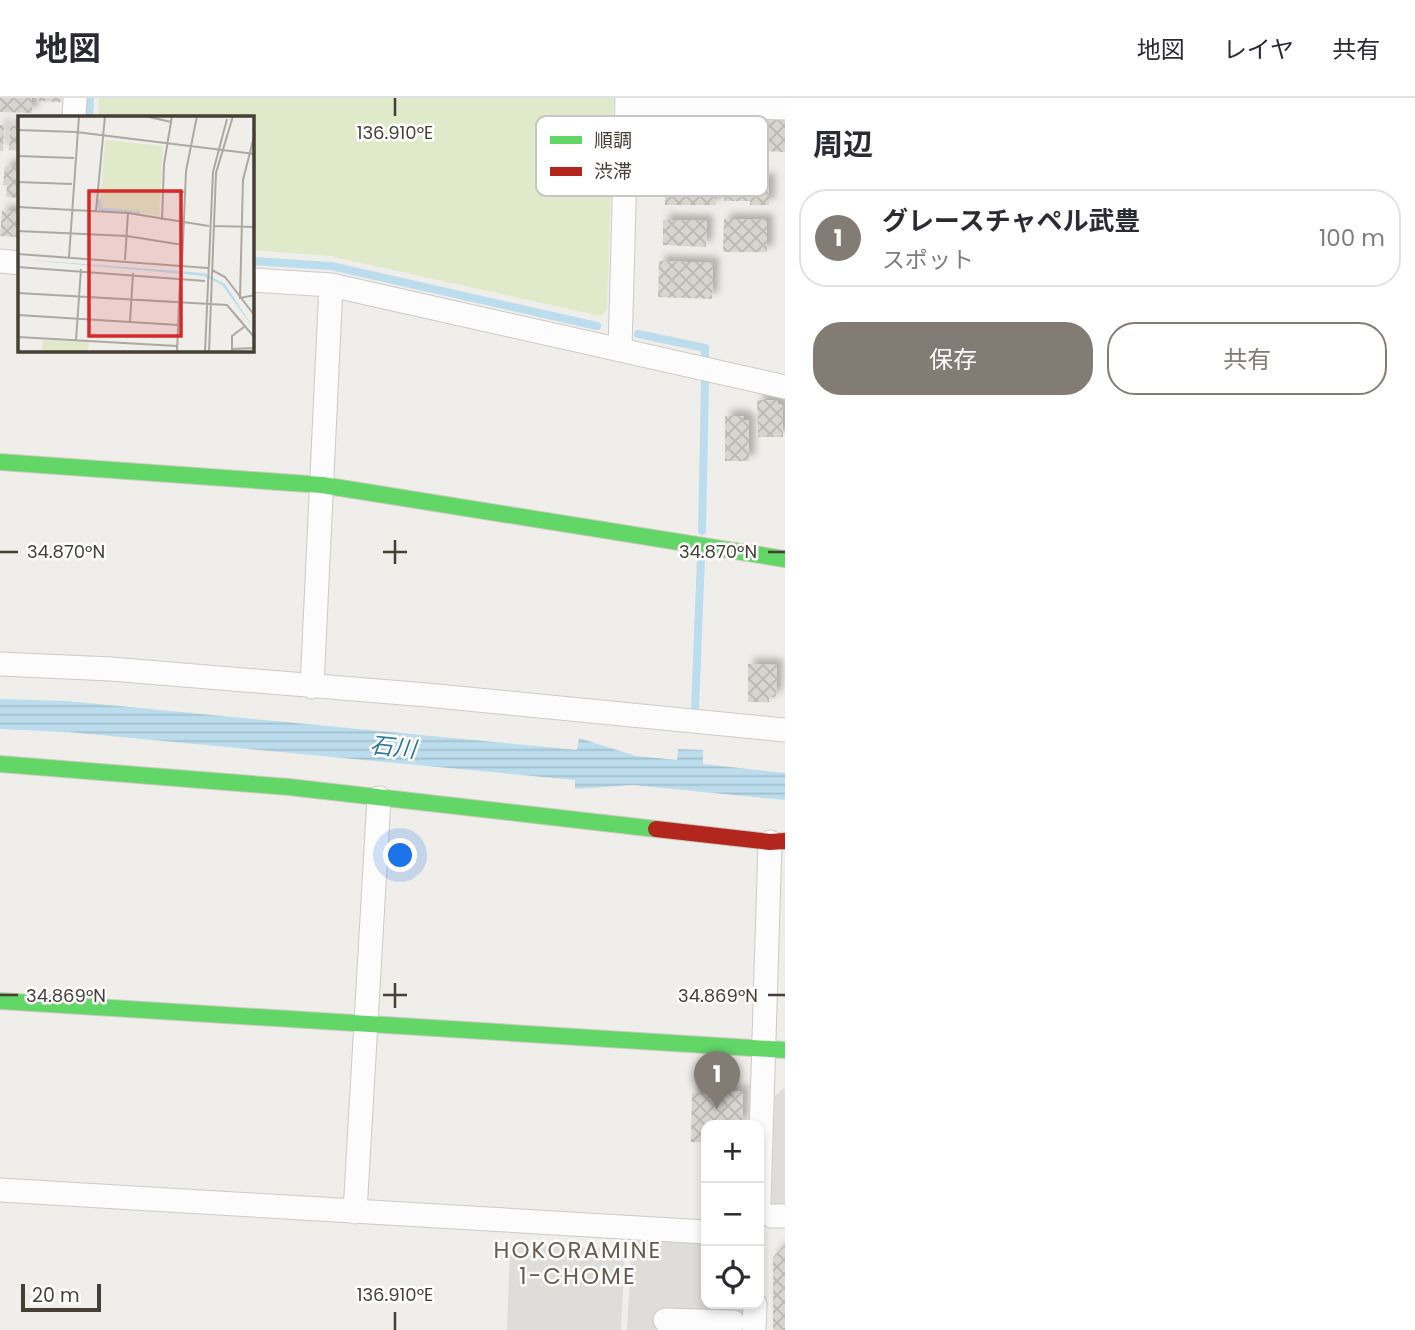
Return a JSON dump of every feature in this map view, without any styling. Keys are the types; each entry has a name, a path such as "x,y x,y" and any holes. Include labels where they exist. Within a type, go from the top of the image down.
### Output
{"street":[{"path":"74,116 75,98"},
{"path":"627,100 785,108"},
{"path":"620,350 624,196"},
{"path":"0,261 18,263"},
{"path":"254,279 331,285 785,387"},
{"path":"312,687 331,285"},
{"path":"0,462 322,485 785,559"},
{"path":"0,664 111,669 426,695 785,730"},
{"path":"0,764 99,769 778,841 772,1211"},
{"path":"355,1212 379,798"},
{"path":"0,1001 775,1049"},
{"path":"0,1190 701,1232"},
{"path":"664,1320 738,1321"}],"green space":[{"path":"99,98 614,98 613,116 536,116 536,196 611,196 607,310 601,316 330,256 254,250 254,116 98,116"}],"shaded area":[{"path":"783,1089 785,1228 771,1228 775,1096"},
{"path":"632,1240 701,1244 701,1309 743,1309 742,1330 627,1330"},
{"path":"510,1244 625,1249 621,1330 507,1330"}],"water":[{"name":"石川","path":"0,699 67,701 577,750 579,738 636,756 677,760 678,749 703,750 703,764 785,773 785,800 633,785 575,789 575,780 68,732 0,729"}],"building":[{"path":"0,98 32,98 32,113 0,112"},
{"path":"37,98 61,98 61,102 37,101"},
{"path":"768,119 785,119 785,152 768,151"},
{"path":"0,125 4,125 3,151 0,151"},
{"path":"10,126 18,126 18,151 9,150"},
{"path":"5,166 18,167 18,198 6,197 7,185 3,185"},
{"path":"768,179 769,205 750,205 750,201 724,201 724,196 768,196"},
{"path":"665,196 716,196 716,205 665,205"},
{"path":"2,211 18,212 18,237 0,236"},
{"path":"724,219 767,220 767,252 723,252"},
{"path":"663,220 707,221 706,247 663,245"},
{"path":"659,261 713,263 712,299 658,297"},
{"path":"757,400 778,400 778,405 782,404 783,437 758,437"},
{"path":"725,416 744,416 744,420 749,420 749,461 725,461"},
{"path":"748,664 777,665 776,697 769,697 769,702 748,702"},
{"path":"743,1091 742,1120 701,1120 701,1142 691,1142 692,1093"},
{"path":"785,1245 785,1330 773,1330 773,1257"}],"waterway":[{"path":"89,116 90,98"},
{"path":"254,261 331,266 597,326"},
{"path":"638,334 705,348 705,358"},
{"path":"702,531 705,382"},
{"path":"695,708 701,559"}],"traffic: fast":[{"path":"0,462 322,485 785,559"},
{"path":"0,764 289,787 656,829"},
{"path":"0,1001 785,1050"}],"traffic: jam":[{"path":"656,829 770,842 785,841"}],"place":[{"name":"グレースチャペル武豊","path":"717,1109"}],"district":[{"name":"HOKORAMINE 1-CHOME","path":"578,1263"}]}
